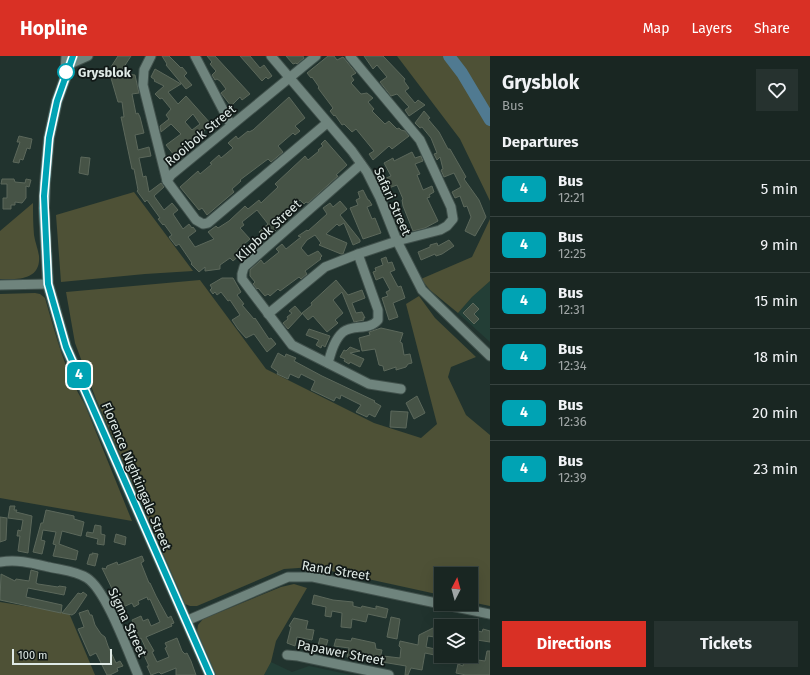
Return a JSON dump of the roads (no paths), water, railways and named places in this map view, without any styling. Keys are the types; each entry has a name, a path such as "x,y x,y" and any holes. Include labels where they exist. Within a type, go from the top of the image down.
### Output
{"main road":[{"name":"Florence Nightingale Street","path":"70,59 51,126 45,183 45,230 48,284 66,347 210,675"}],"street":[{"path":"70,59 88,56"},
{"path":"151,56 144,70 143,85 167,181"},
{"path":"195,56 231,125"},
{"name":"Safari Street","path":"270,56 361,164 378,193 397,241 417,284 426,296 490,356"},
{"name":"Rooibok Street","path":"316,56 171,175 167,181 196,220 203,224 208,224 327,123"},
{"path":"268,314 324,268 358,254 397,241 440,230 451,223 453,214 420,140 350,56"},
{"name":"Klipbok Street","path":"361,164 244,267 242,274 243,282 292,345 369,384 401,389"},
{"path":"328,363 334,346 342,333 348,329 370,326 378,320 378,310 358,254"},
{"path":"0,286 48,284"},
{"name":"Sigma Street","path":"0,562 10,560 28,562 79,574 88,578 102,594 138,675"},
{"name":"Rand Street","path":"186,621 288,577 300,576 434,603"},
{"name":"Rand Street","path":"475,611 490,614"},
{"name":"Papawer Street","path":"287,655 389,675"}],"waterway":[{"path":"449,56 462,73 490,120"}],"place":[{"name":"Grysblok","path":"66,72"}]}
